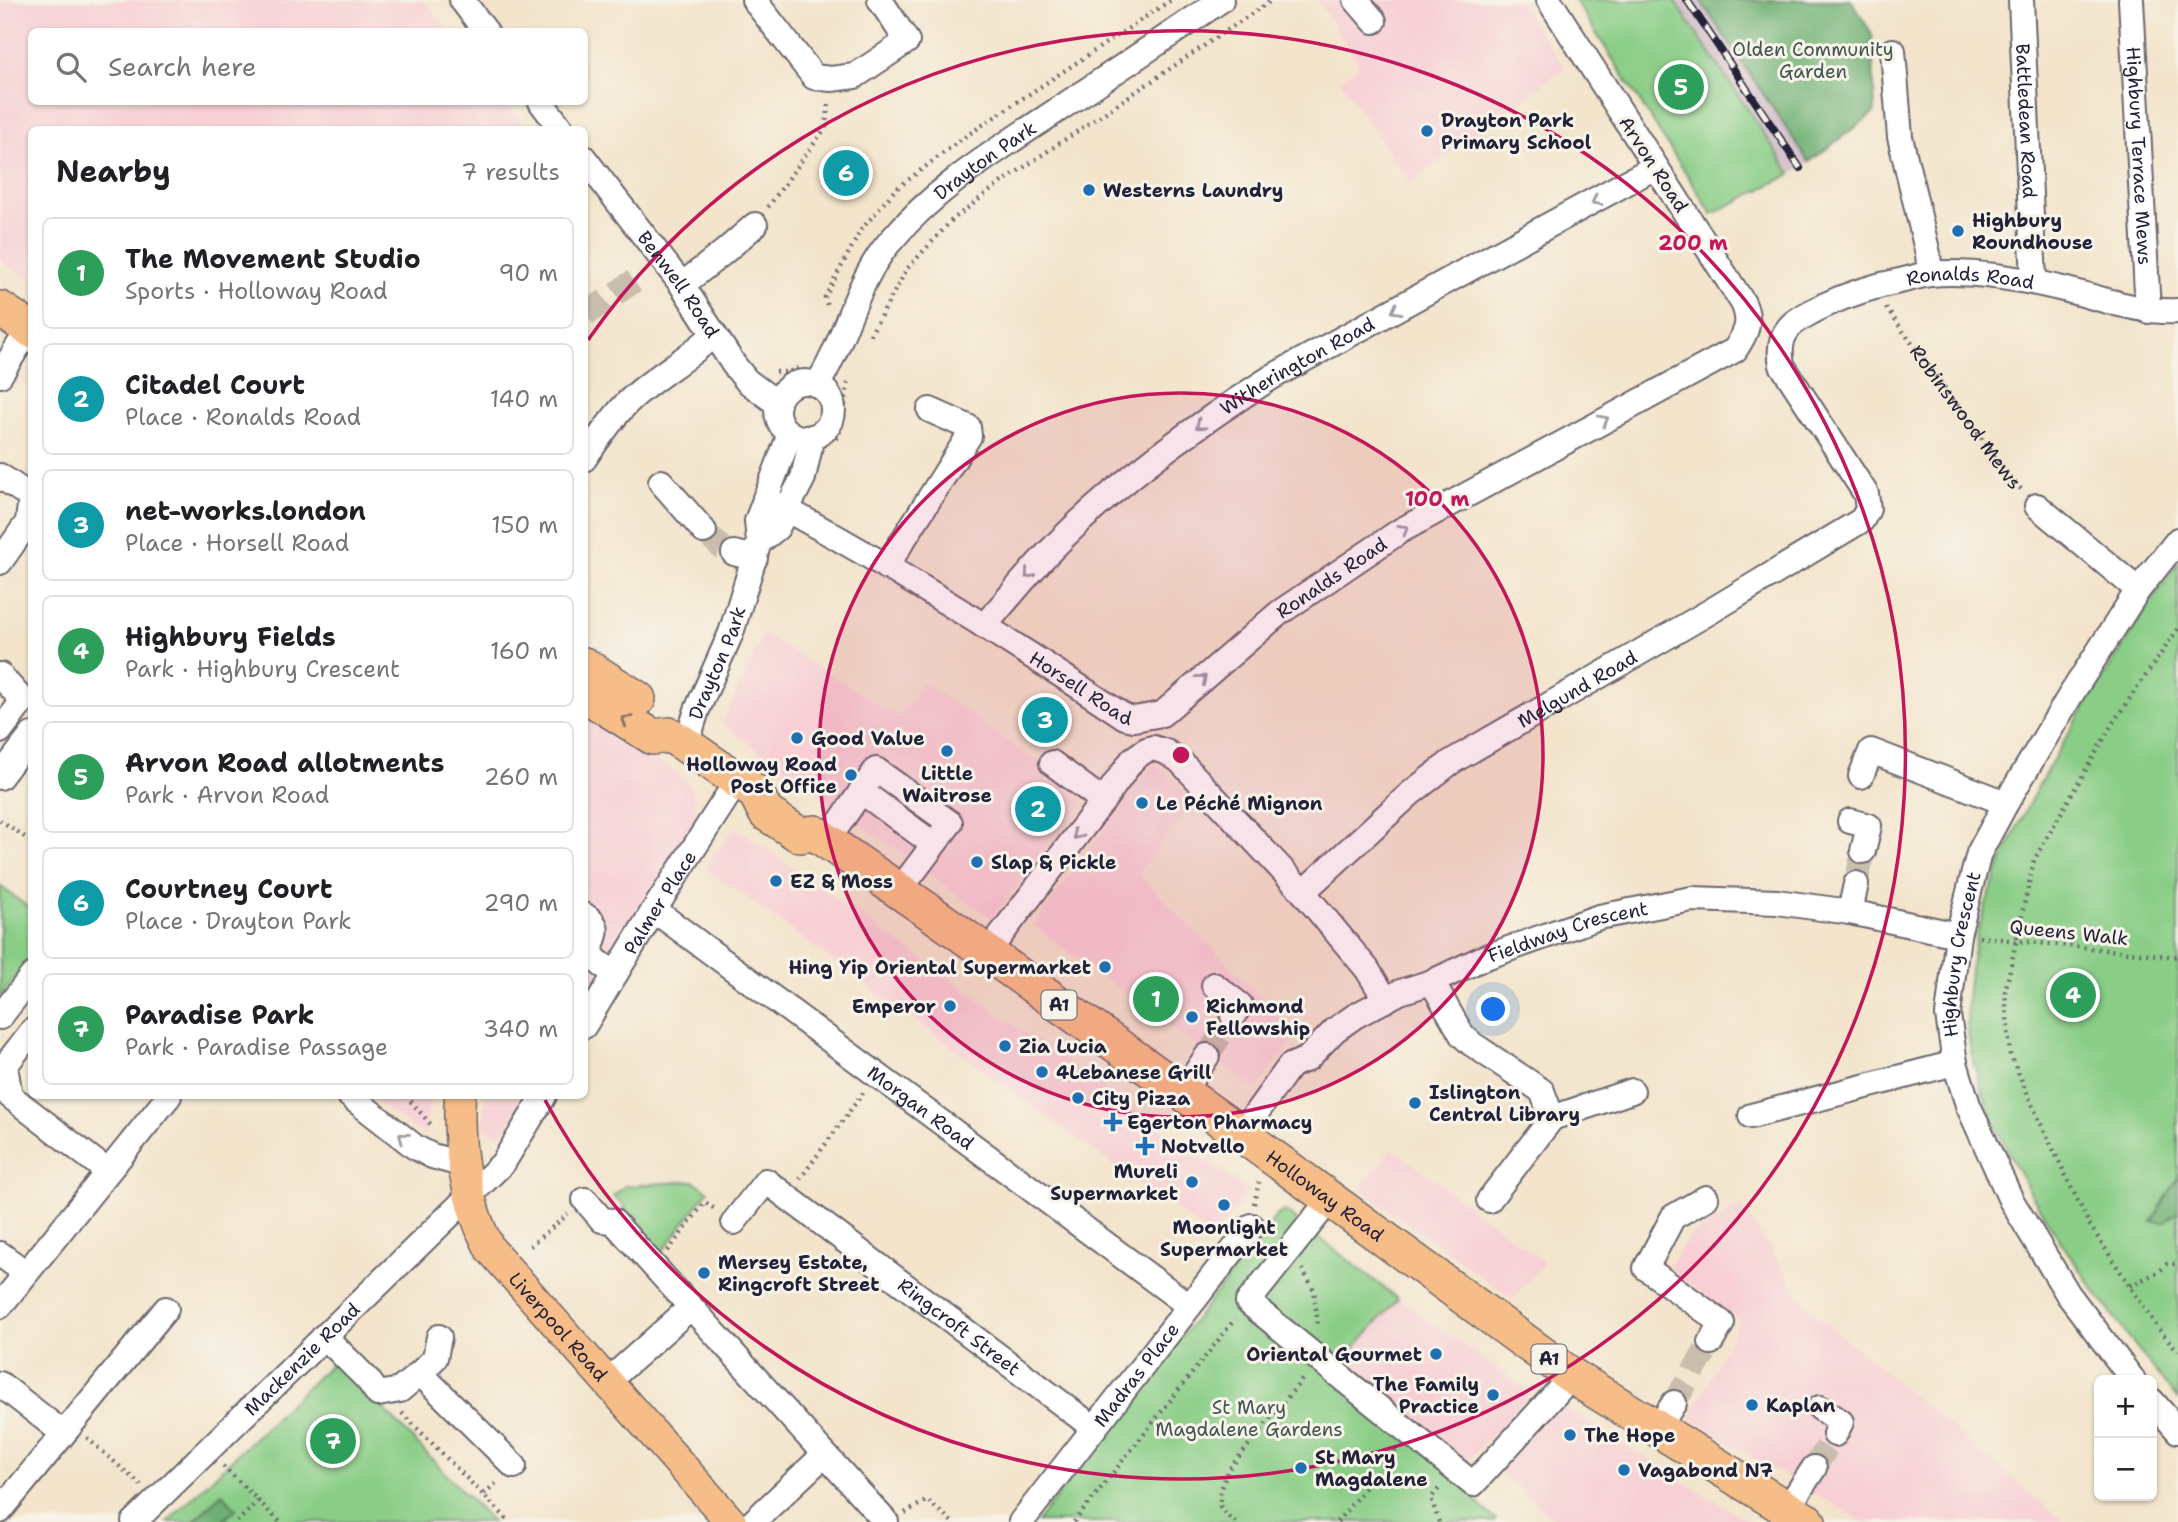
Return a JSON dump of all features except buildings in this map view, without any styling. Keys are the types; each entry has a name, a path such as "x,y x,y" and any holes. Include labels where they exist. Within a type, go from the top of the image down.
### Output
{"highway":[{"path":"0,309 28,329"},
{"name":"Holloway Road","path":"588,668 667,719 678,740 746,787 766,813 800,835 821,837 1241,1134 1572,1376 1665,1416 1797,1516"},
{"name":"Holloway Road","path":"588,696 653,737 678,740"}],"main road":[{"name":"Liverpool Road","path":"460,1099 459,1129 467,1180 478,1223 490,1249 731,1522"}],"street":[{"path":"462,0 483,28"},
{"path":"754,0 814,77 831,79 855,76 907,41 880,0"},
{"name":"Drayton Park","path":"678,740 697,710 731,632 749,551 777,528 776,504 803,478 810,439 829,426 834,408 826,391 811,374 832,360 849,321 858,291 888,244 923,207 981,161 1221,0"},
{"path":"1356,0 1374,21"},
{"name":"Arvon Road","path":"1549,0 1743,303 1748,315 1748,331"},
{"name":"Battledean Road","path":"2021,0 2034,281"},
{"name":"Highbury Terrace Mews","path":"2131,0 2148,311"},
{"path":"1893,51 1905,195 1928,254 1930,274"},
{"path":"543,105 559,126"},
{"name":"Benwell Road","path":"588,163 682,285 742,376 778,404"},
{"name":"Witherington Road","path":"984,626 1052,548 1130,478 1226,406 1272,377 1655,167"},
{"path":"682,285 755,225"},
{"name":"Ronalds Road","path":"1868,509 1867,494 1783,365 1781,341 1794,321 1853,292 1930,274 1979,275 2034,281 2148,311 2178,311"},
{"name":"Ronalds Road","path":"1148,718 1162,714 1279,613 1400,531 1735,350 1748,331"},
{"path":"0,375 28,333"},
{"path":"588,453 612,419 629,401 713,335"},
{"path":"810,439 780,422 778,404 784,393 794,385 805,382 811,374"},
{"path":"887,567 970,436 968,427 930,410"},
{"path":"0,476 28,495"},
{"path":"661,482 704,531"},
{"name":"Horsell Road","path":"776,504 984,626 1125,717 1148,718 1153,748"},
{"name":"Robinswood Mews","path":"2037,506 2138,590"},
{"name":"Melgund Road","path":"1303,892 1411,793 1451,762 1862,520 1868,509"},
{"path":"0,562 28,522"},
{"name":"Highbury Crescent","path":"2129,1375 2068,1294 2018,1212 1968,1105 1955,1063 1948,1015 1958,935 1979,853 2070,696 2138,590 2178,540"},
{"path":"0,675 27,704 0,731"},
{"path":"0,777 28,740"},
{"path":"987,953 1133,759 1153,748 1160,749 1178,760 1303,892 1367,969 1386,1000"},
{"path":"1861,776 1871,751 2006,803"},
{"path":"1052,763 1103,801"},
{"path":"821,837 861,792 876,770 950,823 899,891"},
{"name":"Palmer Place","path":"588,1019 654,910 746,787"},
{"path":"1850,821 1869,827 1863,851"},
{"path":"1850,912 1856,884"},
{"name":"Fieldway Crescent","path":"1241,1134 1290,1066 1307,1059 1335,1030 1400,992 1432,982 1483,958 1599,917 1692,899 1777,902 1850,912 1958,935"},
{"name":"Morgan Road","path":"654,910 1188,1305"},
{"path":"588,918 596,926 592,950 594,957 616,973"},
{"path":"0,1017 28,981"},
{"path":"1432,982 1462,1034 1472,1044 1542,1091 1552,1118"},
{"path":"1214,985 1240,1005 1233,1016"},
{"path":"28,1036 5,1066 10,1096 113,1165"},
{"path":"1182,1093 1207,1056"},
{"path":"1751,1116 1955,1063"},
{"path":"1489,1200 1552,1118 1632,1091"},
{"path":"0,1306 167,1099"},
{"path":"354,1099 415,1147 467,1180 511,1154 542,1099"},
{"name":"Mackenzie Road","path":"134,1522 324,1336 467,1180"},
{"name":"Ringcroft Street","path":"734,1222 766,1181 1094,1428"},
{"path":"1706,1198 1673,1217 1646,1268 1722,1323 1710,1342"},
{"path":"1330,1199 1248,1302 1473,1484 1572,1376"},
{"path":"585,1200 602,1220 613,1221 824,1455 893,1519"},
{"name":"Madras Place","path":"1021,1522 1252,1226"},
{"path":"0,1254 26,1273"},
{"path":"607,1382 691,1307"},
{"path":"0,1511 166,1309"},
{"path":"324,1336 368,1380 377,1394 400,1390 420,1373 435,1358 439,1337"},
{"path":"420,1373 514,1466"},
{"path":"0,1384 67,1429"},
{"path":"2157,1407 2178,1431"},
{"path":"1820,1408 1841,1422 1835,1434"},
{"path":"753,1522 824,1455"},
{"path":"1797,1516 1814,1468"}],"path":[{"name":"Drayton Park","path":"868,339 907,269 952,220 999,184 1272,0"},
{"path":"755,225 826,127 831,79"},
{"name":"Robinswood Mews","path":"1873,286 1891,316 2013,481 2037,506"},
{"path":"767,372 811,374"},
{"path":"810,439 836,439 844,425 845,395 850,376"},
{"path":"2178,629 2114,721 2034,860 2005,992 2010,1054 2089,1224 2157,1327 2178,1350"},
{"path":"0,820 28,839"},
{"name":"Queens Walk","path":"1958,935 2178,957"},
{"path":"787,1196 876,1075"},
{"path":"408,1099 428,1123"},
{"path":"530,1246 585,1200"},
{"path":"656,1268 705,1202 734,1222"},
{"path":"1236,1522 1220,1506 1220,1492 1229,1469 1319,1359 1314,1290 1302,1268 1286,1254"},
{"path":"2130,1286 2160,1271 2167,1264 2178,1264"},
{"path":"1074,1522 1248,1302"},
{"path":"368,1380 510,1522"},
{"path":"67,1429 143,1487"},
{"path":"1337,1522 1410,1433"},
{"path":"207,1450 280,1522"},
{"path":"1439,1522 1431,1498 1454,1469"},
{"path":"893,1519 928,1500 952,1522"},
{"path":"237,1522 258,1501"}],"shaded area":[{"path":"0,0 424,0 447,28 28,28 28,105 506,105 523,126 28,126 28,279 0,260"},
{"name":"Drayton Park Primary School","path":"1317,0 1518,0 1565,68 1410,183 1339,80 1360,66"},
{"path":"1674,0 1700,0 1809,162 1791,174"},
{"path":"764,634 900,718 923,682 1086,795 992,919 722,724"},
{"path":"588,719 683,777 694,793 698,828 588,1000"},
{"path":"1154,764 1194,801 1138,874 1261,997 1288,1028 1298,1034 1256,1090 1033,925"},
{"path":"735,827 1249,1191 1214,1238 705,868"},
{"path":"371,1099 431,1099 425,1136"},
{"path":"485,1099 524,1099 500,1136 482,1127"},
{"path":"1392,1148 1544,1262 1513,1299 1360,1189"},
{"path":"1741,1204 1806,1306 2064,1522 1863,1522 1689,1419 1739,1321 1668,1268 1690,1235"},
{"path":"1398,1299 1531,1393 1466,1463 1338,1365"},
{"path":"1559,1405 1749,1522 1557,1522 1499,1470"}],"green space":[{"path":"1575,0 1674,0 1791,174 1712,214"},
{"name":"Olden Community Garden","path":"1700,0 1851,0 1872,34 1875,112 1809,162"},
{"path":"2178,562 2178,1399 2096,1293 2022,1178 1983,1095 1972,1054 1967,1016 1970,971 1980,925 1995,878 2015,832 2063,743"},
{"path":"0,886 28,907 28,960 0,997"},
{"path":"2178,1177 2178,1212 2164,1222 2152,1222"},
{"path":"694,1181 708,1191 657,1259 618,1214 626,1208 613,1196 625,1186"},
{"name":"St Mary Magdalene Gardens","path":"1285,1211 1398,1299 1339,1365 1466,1463 1476,1502 1496,1520 1037,1522 1277,1215"},
{"path":"336,1359 492,1522 167,1522"},
{"path":"222,1493 236,1509 222,1522 193,1522"}],"tunnel":[{"path":"588,313 634,281"},
{"path":"704,531 721,547 734,553"},
{"path":"1856,884 1863,851"},
{"path":"1207,1056 1233,1016"},
{"path":"1674,1403 1711,1342"},
{"path":"1814,1468 1835,1434"}],"railway":[{"path":"1687,0 1800,168"}],"place":[{"name":"Arvon Road allotments","path":"1681,87"},
{"name":"Drayton Park Primary School","path":"1427,131"},
{"name":"Courtney Court","path":"846,173"},
{"name":"Westerns Laundry","path":"1089,190"},
{"name":"Highbury Roundhouse","path":"1958,231"},
{"name":"net-works.london","path":"1045,720"},
{"name":"Good Value","path":"797,738"},
{"name":"Little Waitrose","path":"947,751"},
{"name":"Holloway Road Post Office","path":"851,775"},
{"name":"Le Péché Mignon","path":"1142,803"},
{"name":"Citadel Court","path":"1038,809"},
{"name":"Slap & Pickle","path":"977,862"},
{"name":"EZ & Moss","path":"776,881"},
{"name":"Hing Yip Oriental Supermarket","path":"1105,967"},
{"name":"Highbury Fields","path":"2073,995"},
{"name":"The Movement Studio","path":"1156,999"},
{"name":"Emperor","path":"950,1006"},
{"name":"Richmond Fellowship","path":"1192,1017"},
{"name":"Zia Lucia","path":"1005,1046"},
{"name":"4Lebanese Grill","path":"1042,1072"},
{"name":"City Pizza","path":"1078,1098"},
{"name":"Islington Central Library","path":"1415,1103"},
{"name":"Egerton Pharmacy","path":"1113,1122"},
{"name":"Notvello","path":"1145,1146"},
{"name":"Mureli Supermarket","path":"1192,1182"},
{"name":"Moonlight Supermarket","path":"1224,1205"},
{"name":"Mersey Estate, Ringcroft Street","path":"704,1273"},
{"name":"Oriental Gourmet","path":"1436,1354"},
{"name":"The Family Practice","path":"1493,1395"},
{"name":"Kaplan","path":"1752,1405"},
{"name":"The Hope","path":"1570,1435"},
{"name":"Paradise Park","path":"333,1441"},
{"name":"St Mary Magdalene","path":"1301,1468"},
{"name":"Vagabond N7","path":"1624,1470"}]}
